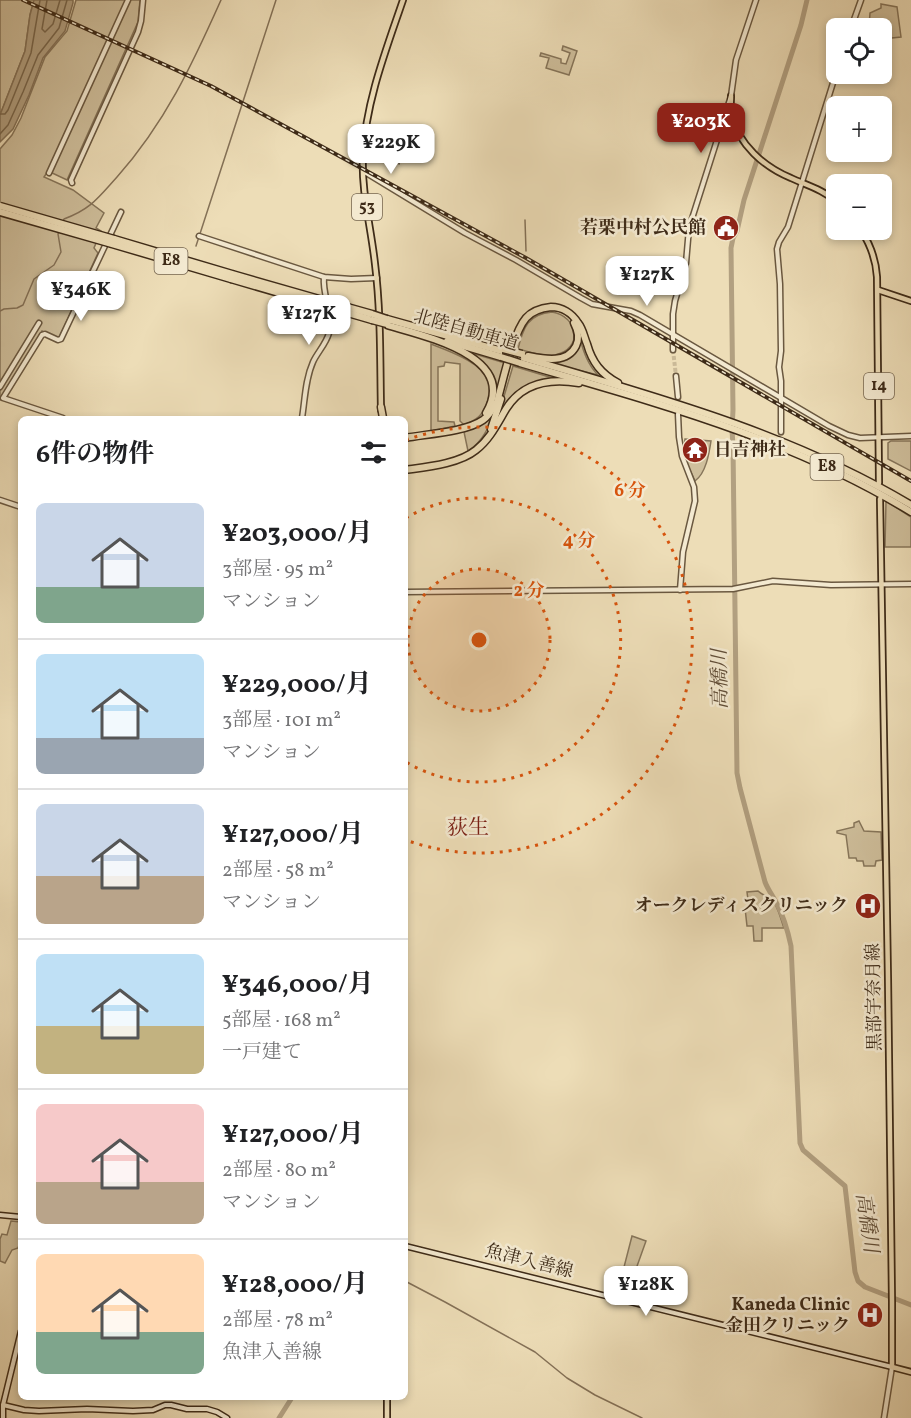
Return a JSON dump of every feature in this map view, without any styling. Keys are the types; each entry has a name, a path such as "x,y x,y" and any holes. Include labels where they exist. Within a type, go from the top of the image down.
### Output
{"highway":[{"name":"北陸自動車道","path":"0,206 387,323 502,352"},
{"name":"北陸自動車道","path":"0,212 113,241"},
{"name":"北陸自動車道","path":"340,308 372,318"},
{"path":"408,438 466,427 479,423 486,417 497,402 519,328 531,314 547,308 560,309 575,318 597,368 605,375 623,385 689,408"},
{"path":"479,447 494,422 518,341 527,322 538,314 553,311 567,316 577,327 579,336 577,344 571,353 564,357 521,358"},
{"name":"北陸自動車道","path":"387,323 472,343 739,428 825,460 911,505"},
{"path":"387,323 461,351 476,360 486,371 492,387 490,405 480,419 466,427"},
{"name":"北陸自動車道","path":"521,358 689,408 727,424"},
{"path":"408,469 468,456 495,429 513,400 525,389 540,383 569,382 644,399"},
{"path":"381,407 382,416"},
{"name":"北陸自動車道","path":"739,428 823,465 911,512"}],"main road":[{"name":"53","path":"381,407 377,278 363,171 363,153 369,108 403,0"},
{"path":"731,96 732,116 744,142 760,160 771,168 826,195"},
{"name":"14","path":"867,240 876,264 878,290 879,483"},
{"path":"878,290 911,301"},
{"name":"黒部宇奈月線","path":"880,499 892,1367"},
{"path":"892,1367 911,1372"},
{"path":"387,1400 387,1418"}],"street":[{"path":"49,173 128,0"},
{"path":"72,183 71,180 138,32 143,0"},
{"path":"673,350 675,301 686,263 689,228 731,96 736,60 756,0"},
{"path":"855,18 861,0"},
{"path":"781,432 781,381 778,367 781,351 780,284 777,249 788,226 833,84"},
{"path":"363,171 592,304 631,311 848,435 860,438 911,436"},
{"path":"57,416 3,398 42,334 61,339 121,212"},
{"path":"199,236 324,277 377,278"},
{"path":"302,416 312,363 329,334 330,313 323,284 324,277"},
{"path":"0,387 39,323"},
{"path":"676,376 678,397"},
{"path":"678,414 682,456 694,487 695,501 684,552 680,590"},
{"path":"0,500 18,506"},
{"path":"408,592 733,589 773,581 831,585 911,584"},
{"path":"0,1215 18,1217"},
{"name":"魚津入善線","path":"408,1247 892,1367"},
{"path":"2,1416 1,1404 18,1342"},
{"path":"884,1418 892,1367"},
{"path":"1,1404 39,1411 87,1409 133,1411 153,1410 171,1405 187,1409 207,1409 227,1418"}],"shaded area":[{"path":"0,0 34,0 25,51 0,115"},
{"path":"76,0 140,0 138,22 67,180 48,171 44,177 73,190 104,213 96,228 101,231 94,248 98,253 59,338 42,331 0,399 0,149 12,135 21,118 45,57 67,31"},
{"path":"881,4 897,7 901,37 892,38 892,18 870,18 870,13 881,8"},
{"path":"563,46 577,51 569,75 546,68 549,58 540,56 541,53 561,59 561,63 566,64 570,53 562,50"},
{"path":"552,312 561,315 572,326 574,340 570,346 564,352 555,355 536,354 518,349 528,323 537,316"},
{"path":"580,339 587,358 598,375 553,364 574,352"},
{"path":"431,344 473,363 487,380 489,390 487,403 484,411 473,421 464,425 460,421 460,364 445,362 444,366 438,367 438,421 454,422 455,426 431,431"},
{"path":"468,352 505,363 492,403 493,383"},
{"path":"513,366 556,379 535,383 520,390 497,420"},
{"path":"495,410 482,438 468,451 464,432 477,426"},
{"path":"685,439 711,441 704,468 695,481 683,455"},
{"path":"911,441 911,471 888,459 888,443"},
{"path":"886,501 911,517 911,547 885,547"},
{"path":"859,821 864,831 881,832 882,860 876,861 875,866 864,866 863,861 849,858 846,835 837,833 837,831 854,827 854,823"},
{"path":"758,891 771,899 784,928 762,928 762,941 754,941 753,926 747,926 745,908 749,908 747,892"},
{"path":"11,1221 18,1222 18,1248 12,1250 5,1263 0,1261 0,1239 2,1234 7,1235"},
{"path":"632,1236 646,1241 631,1283 623,1280"}],"water":[{"path":"34,0 73,0 73,3 65,31 43,58 13,129 0,142 0,115 25,51"}],"waterway":[{"path":"63,221 88,207 134,157 176,93 221,0"},
{"path":"196,246 276,0"},
{"name":"高橋川","path":"807,0 731,248 737,773 765,882 782,914 791,946 800,1143 803,1150 845,1186 858,1281 865,1287 911,1305"},
{"path":"399,164 408,130"},
{"path":"525,220 526,251"},
{"path":"0,311 23,305 34,279 54,265 61,252 59,231"},
{"path":"408,1283 535,1352 567,1378 595,1395 642,1418"},
{"path":"279,1418 290,1400"}],"tunnel":[{"path":"673,350 676,376"},
{"path":"781,432 782,458"}],"railway":[{"path":"23,0 211,86 526,258 911,481"}],"place":[{"name":"若栗中村公民館","path":"726,228"},
{"name":"日吉神社","path":"695,450"},
{"name":"オークレディスクリニック","path":"868,906"},
{"name":"Kaneda Clinic 金田クリニック","path":"870,1315"}],"district":[{"name":"荻生","path":"468,828"}]}
